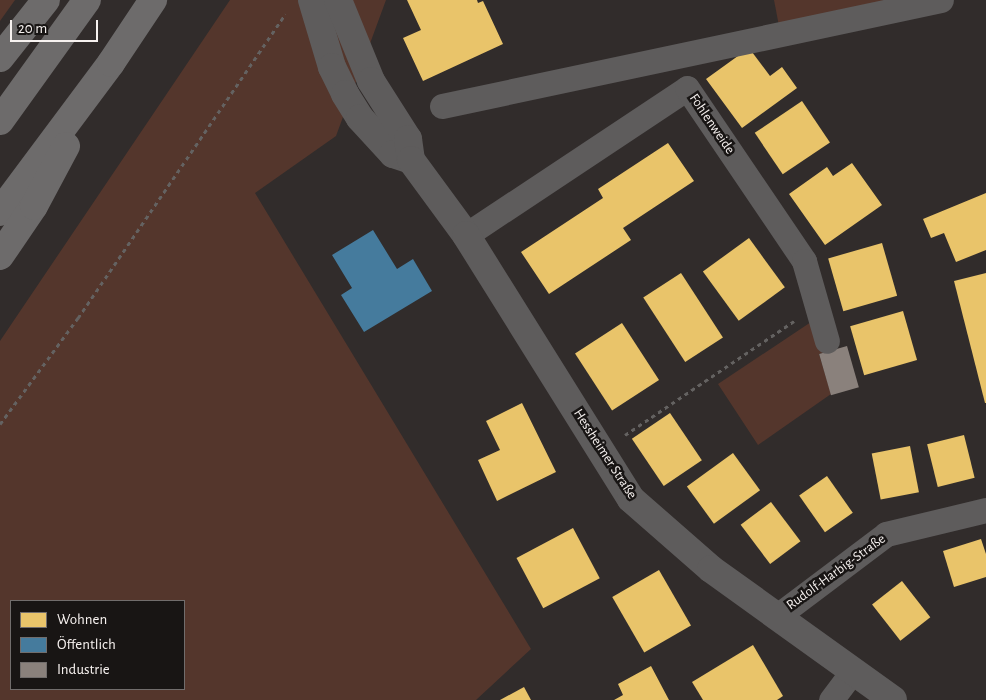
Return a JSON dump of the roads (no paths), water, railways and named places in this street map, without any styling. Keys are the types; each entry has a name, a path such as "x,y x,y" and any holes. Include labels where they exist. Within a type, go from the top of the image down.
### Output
{"highway":[{"path":"0,58 46,0"},
{"path":"0,121 87,0"},
{"path":"0,212 111,63 153,0"},
{"path":"0,256 34,206 111,63"}],"street":[{"name":"Hessheimer Straße","path":"338,0 371,81 408,139 411,160 466,235 631,499 711,569 852,672 894,700"},
{"path":"442,106 941,0"},
{"name":"Hessheimer Straße","path":"300,4 345,94 360,118 393,154 411,160"},
{"path":"668,59 668,101"},
{"name":"Fohlenweide","path":"466,235 687,88 804,261 827,341"},
{"name":"Rudolf-Harbig-Straße","path":"776,617 886,534 986,510"},
{"path":"831,700 852,672"}]}
